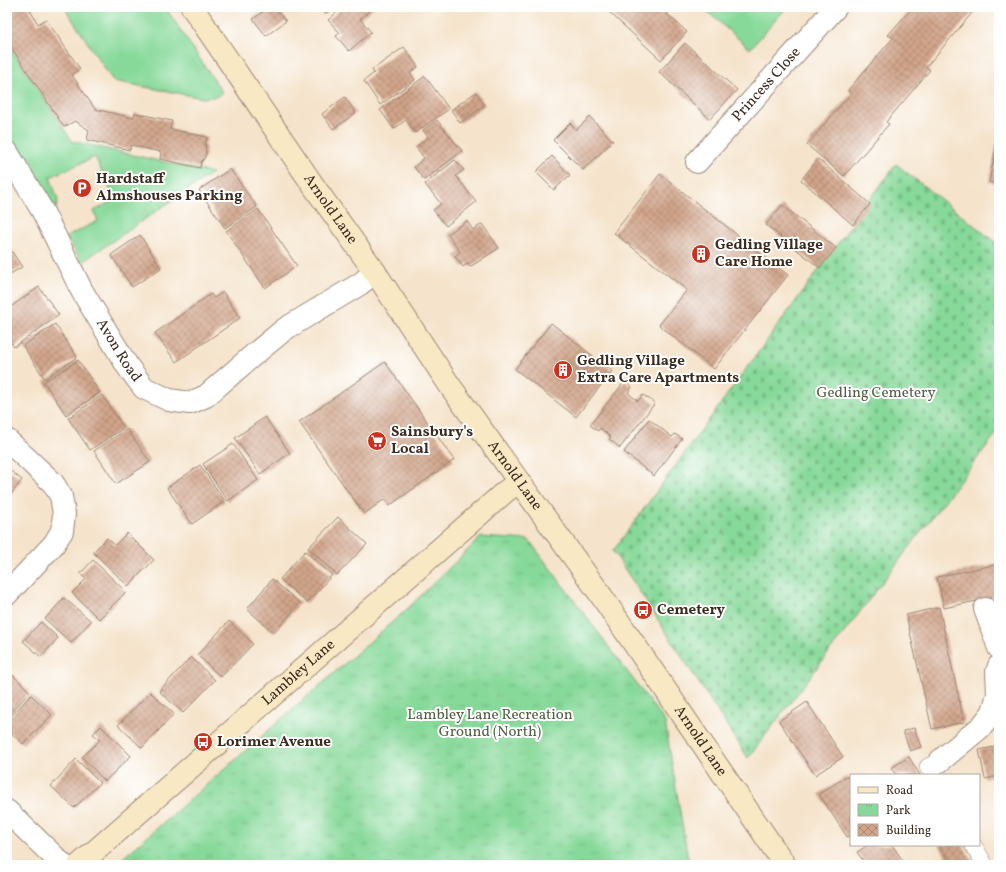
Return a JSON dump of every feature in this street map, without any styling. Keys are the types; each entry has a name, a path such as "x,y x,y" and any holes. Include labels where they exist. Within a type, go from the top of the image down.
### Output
{"street":[{"name":"Arnold Lane","path":"192,7 315,188 375,272 450,386 598,591 785,865"},
{"name":"Princess Close","path":"697,162 836,7"},
{"name":"Avon Road","path":"7,152 42,210 82,291 128,366 144,388 169,400 190,403 206,396 285,329 360,284 375,272"},
{"path":"7,440 54,483 61,496 64,514 62,531 54,544 7,594"},
{"name":"Lambley Lane","path":"79,865 506,491 519,482"},
{"path":"985,610 999,648"},
{"path":"936,768 982,726 993,712 998,694 999,666"},
{"path":"7,811 63,865"}],"lane":[{"path":"974,846 983,862"}],"green space":[{"path":"64,7 165,7 222,92 219,96 203,98 113,81"},
{"path":"702,7 787,7 750,49"},
{"path":"7,43 72,141 212,173 82,262 66,237 98,221 94,211 115,199 95,157 50,177 58,200 55,213 7,135"},
{"name":"Gedling Cemetery","path":"896,164 999,245 999,430 748,758 613,551"},
{"name":"Lambley Lane Recreation Ground (North)","path":"481,537 529,540 665,722 689,865 115,865 407,609"}],"building":[{"path":"7,7 28,7 38,24 46,19 80,69 72,75 95,109 133,118 135,113 172,121 170,129 207,137 205,145 206,153 201,162 200,168 160,159 161,152 131,145 130,150 87,140 89,130 75,121 64,127 7,41"},
{"path":"269,7 275,7 286,21 266,36 253,19"},
{"path":"320,7 335,7 325,14"},
{"path":"343,7 374,7 360,19 371,32 349,51 336,36 340,33 328,20"},
{"path":"614,7 659,7 687,32 661,60 609,12"},
{"path":"913,7 965,7 972,13 926,67 930,70 886,122 889,124 844,176 807,145 851,93 848,90 893,38 888,35"},
{"path":"685,43 737,90 710,119 659,72"},
{"path":"404,47 418,67 410,73 415,80 380,105 364,81 374,73 372,70"},
{"path":"425,76 449,109 415,133 406,120 394,129 380,110"},
{"path":"476,92 485,105 460,123 451,110"},
{"path":"345,97 356,113 333,129 322,114"},
{"path":"590,117 613,141 583,170 553,140 570,123 576,130"},
{"path":"437,120 462,151 424,180 414,167 424,158 416,147 428,137 423,130"},
{"path":"999,138 999,184 989,182"},
{"path":"552,156 570,175 554,190 536,172"},
{"path":"818,159 870,204 853,225 801,180"},
{"path":"455,160 464,170 456,176 476,202 446,226 433,210 441,204 425,184"},
{"path":"230,169 257,207 225,228 199,190"},
{"name":"Gedling Village Care Home","path":"660,174 788,275 714,369 659,325 687,290 614,233"},
{"path":"782,205 836,248 820,268 766,225"},
{"path":"258,209 297,266 265,288 226,231"},
{"path":"467,221 473,230 482,224 499,248 470,267 468,263 463,267 455,256 460,252 448,234"},
{"path":"140,235 161,268 132,287 111,255"},
{"path":"7,244 22,267 7,276"},
{"path":"39,287 59,315 14,347 7,337 7,300 12,306"},
{"path":"223,292 240,318 176,362 155,333 211,294 214,298"},
{"name":"Gedling Village Extra Care Apartments","path":"551,323 612,371 576,417 515,369"},
{"path":"55,324 77,357 45,379 23,346"},
{"path":"78,360 100,393 66,415 44,382"},
{"name":"Sainsbury's Local","path":"385,362 454,460 389,506 385,499 364,514 299,422"},
{"path":"625,381 632,387 628,393 638,401 643,395 655,403 620,448 609,439 611,437 600,428 598,431 590,425"},
{"path":"102,395 124,428 90,450 68,418"},
{"path":"265,417 290,453 260,474 235,438"},
{"path":"649,419 672,437 675,434 682,439 654,476 624,452"},
{"path":"127,429 150,462 116,484 94,451"},
{"path":"233,444 258,480 228,501 203,464"},
{"path":"200,465 225,501 192,524 167,488"},
{"path":"7,468 22,480 7,499"},
{"path":"338,517 367,544 337,575 308,548"},
{"path":"127,533 154,560 128,586 93,552 107,538 115,545"},
{"path":"305,551 332,575 307,603 280,579"},
{"path":"93,560 126,592 99,619 72,593 86,579 80,574"},
{"path":"998,564 999,596 944,608 937,577"},
{"path":"272,579 300,603 274,633 247,609"},
{"path":"64,598 91,621 71,643 45,619"},
{"path":"939,607 964,722 932,729 906,615"},
{"path":"229,621 253,644 221,677 197,655"},
{"path":"41,622 58,638 41,657 23,641"},
{"path":"191,657 215,680 183,713 159,691"},
{"path":"13,675 30,692 7,717 7,681"},
{"path":"150,692 174,714 142,748 118,725"},
{"path":"31,695 52,715 23,744 7,729 7,720"},
{"path":"807,702 843,757 815,775 779,721"},
{"path":"101,726 131,756 105,781 82,757 100,740 93,734"},
{"path":"914,728 921,747 910,751 903,731"},
{"path":"999,746 999,776 985,779 979,750"},
{"path":"909,757 919,774 895,774 891,768"},
{"path":"76,759 100,783 74,808 51,786"},
{"path":"847,776 850,781 850,836 847,837 819,794"},
{"path":"866,846 893,846 906,865 866,865 857,852"},
{"path":"940,846 964,846 975,865 951,865"}],"place":[{"name":"Hardstaff Almshouses Parking","path":"82,188"},
{"name":"Gedling Village Care Home","path":"701,254"},
{"name":"Gedling Village Extra Care Apartments","path":"563,370"},
{"name":"Sainsbury's Local","path":"377,441"},
{"name":"Cemetery","path":"643,610"},
{"name":"Lorimer Avenue","path":"203,742"}]}
